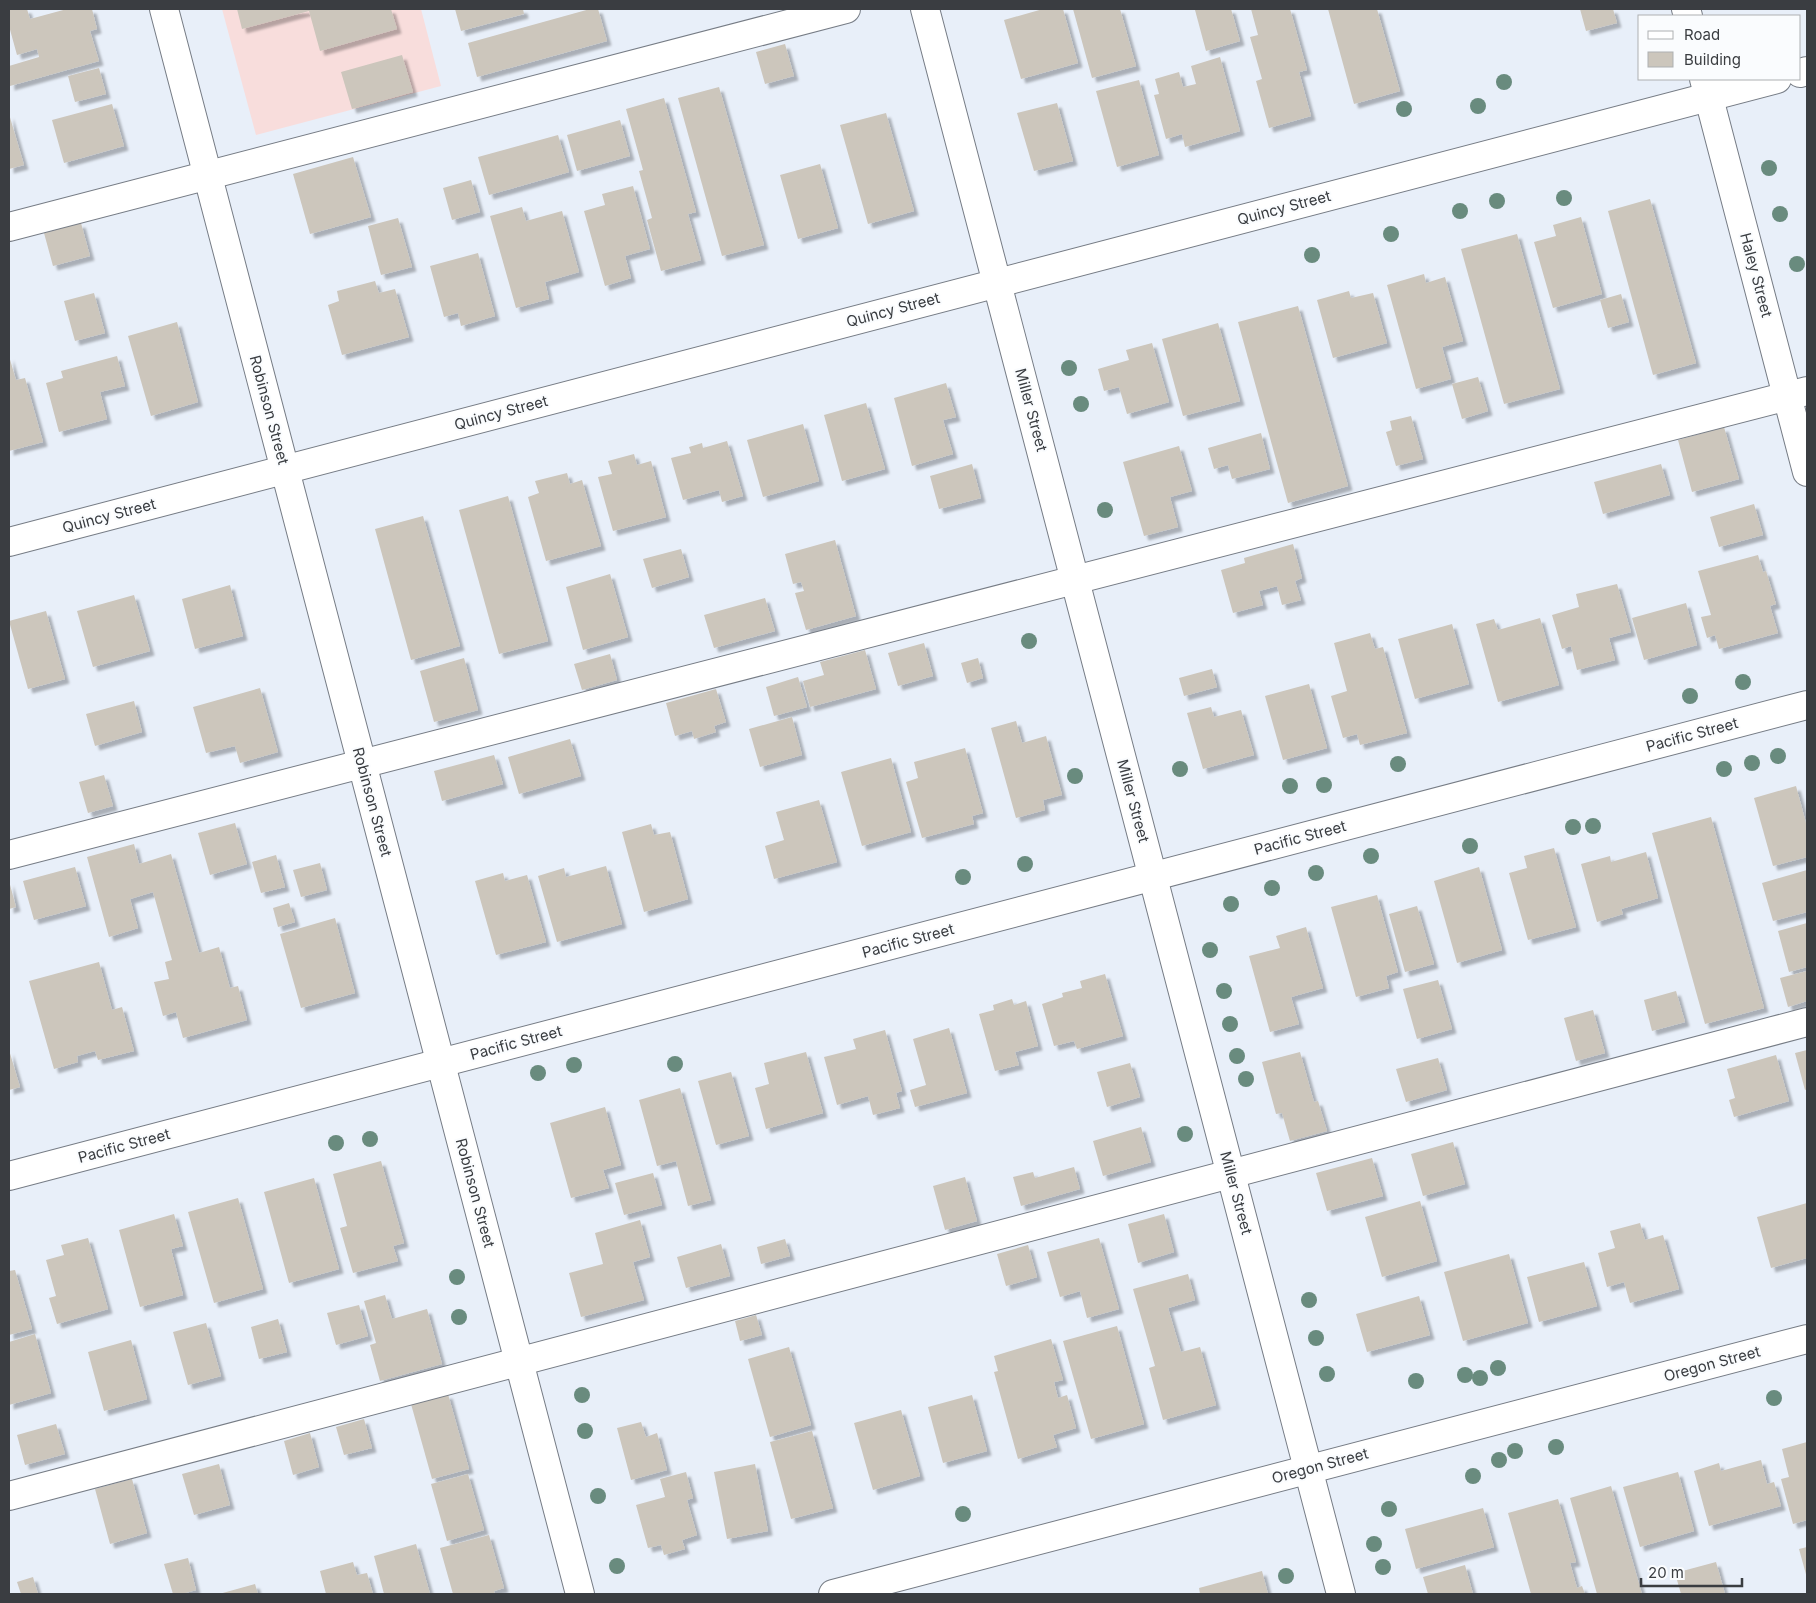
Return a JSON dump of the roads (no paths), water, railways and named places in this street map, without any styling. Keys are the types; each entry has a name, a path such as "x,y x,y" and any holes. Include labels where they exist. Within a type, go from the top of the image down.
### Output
{"street":[{"name":"Robinson Street","path":"164,9 580,1594"},
{"path":"9,227 846,9"},
{"name":"Miller Street","path":"925,9 1341,1594"},
{"name":"Quincy Street","path":"9,542 997,283 1706,88 1769,80"},
{"name":"Haley Street","path":"1706,88 1797,393 1807,472"},
{"path":"9,856 1797,393"},
{"name":"Pacific Street","path":"9,1176 1807,705"},
{"path":"9,1496 1807,1022"},
{"name":"Oregon Street","path":"833,1594 1807,1339"}]}
